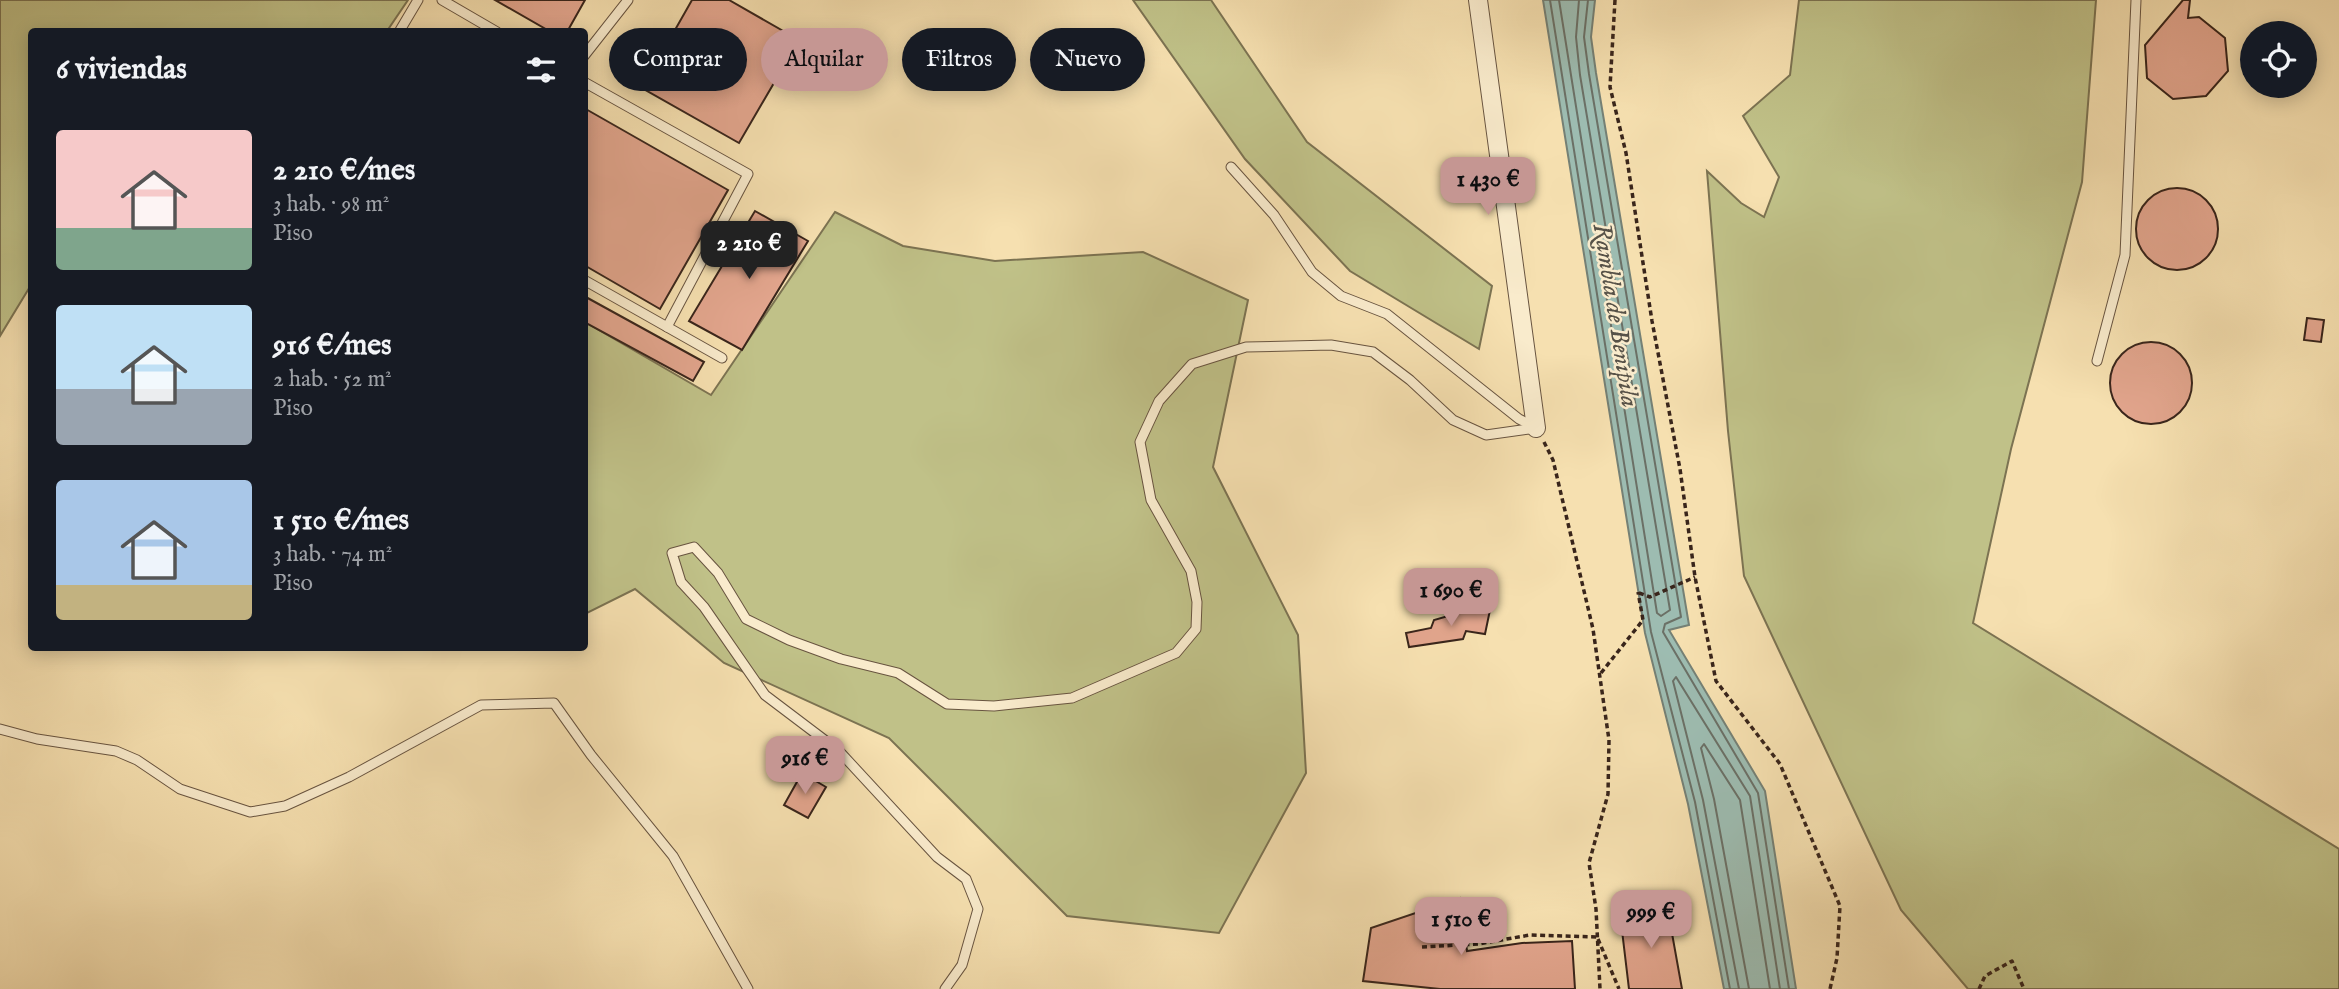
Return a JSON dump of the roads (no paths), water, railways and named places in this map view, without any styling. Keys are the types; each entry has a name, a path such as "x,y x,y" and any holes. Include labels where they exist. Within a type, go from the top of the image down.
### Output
{"street":[{"path":"1478,0 1536,428"}],"lane":[{"path":"401,28 418,0"},
{"path":"442,0 490,28"},
{"path":"588,51 628,0"},
{"path":"2097,361 2125,255 2136,0"},
{"path":"588,84 748,174 667,327"},
{"path":"1231,167 1274,215 1312,272 1341,296 1387,314 1519,419 1536,428"},
{"path":"588,282 722,359"},
{"path":"945,989 962,965 978,909 966,879 937,857 839,751 765,695 704,607 681,582 673,553 694,547 718,573 746,619 789,640 898,674 947,704 994,706 1072,698 1176,653 1196,629 1197,602 1191,570 1151,500 1140,442 1159,401 1192,363 1246,347 1331,345 1373,352 1410,380 1453,420 1486,435 1536,428"},
{"path":"0,729 37,739 116,751 180,789 250,812 285,806 349,777 481,705 554,703 591,755 673,856 748,989"}],"water":[{"name":"Rambla de Benipila","path":"1543,0 1595,0 1591,37 1596,73 1689,625 1669,630 1765,791 1796,989 1724,989 1688,804 1645,633"}]}
